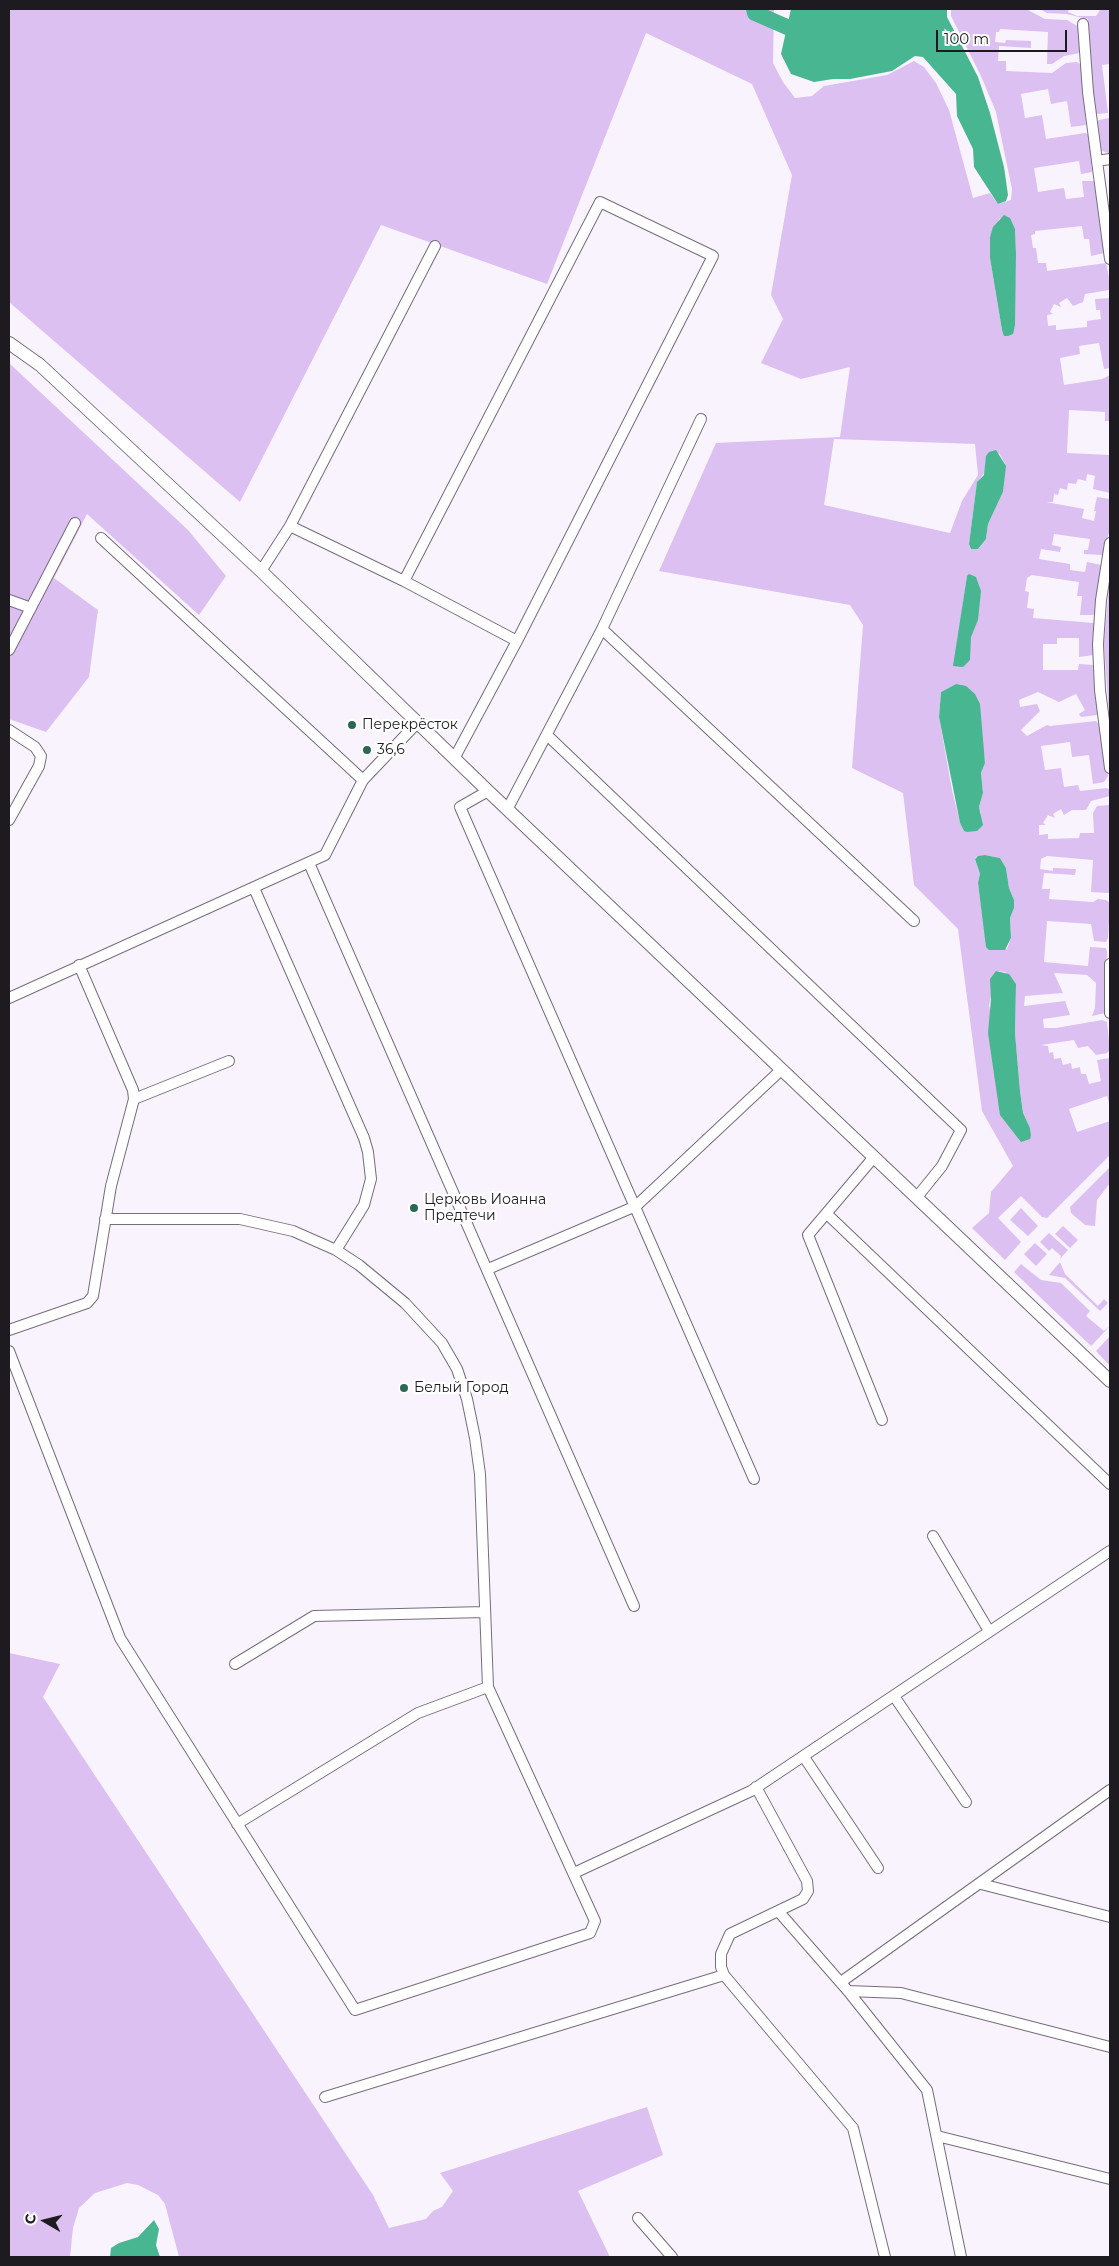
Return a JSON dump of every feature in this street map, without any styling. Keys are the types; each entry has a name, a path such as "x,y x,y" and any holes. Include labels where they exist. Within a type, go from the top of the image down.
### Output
{"street":[{"path":"1083,24 1088,92 1110,259"},
{"path":"1097,160 1110,159"},
{"path":"404,580 600,202 714,256 517,641 455,757"},
{"path":"261,571 290,526 435,246"},
{"path":"9,343 40,365 261,571 488,791 1110,1381"},
{"path":"508,808 602,629 701,419"},
{"path":"9,650 75,523"},
{"path":"290,526 404,580 517,641"},
{"path":"102,538 363,780"},
{"path":"1110,543 1101,600 1098,644 1100,690 1110,768"},
{"path":"9,600 31,608"},
{"path":"602,629 914,921"},
{"path":"9,998 325,855 363,780 418,722"},
{"path":"9,730 36,747 41,756 39,766 9,820"},
{"path":"547,734 961,1130 942,1166 917,1196"},
{"path":"488,791 460,807 754,1479"},
{"path":"309,863 634,1606"},
{"path":"254,888 364,1138 368,1152 371,1180 364,1205 336,1250"},
{"path":"1110,964 1110,1013"},
{"path":"9,1330 87,1303 93,1296 104,1219 134,1099 133,1090 79,965"},
{"path":"134,1099 229,1061"},
{"path":"488,1269 636,1206 781,1070"},
{"path":"874,1157 808,1235 882,1420"},
{"path":"827,1214 1110,1484"},
{"path":"9,1351 120,1638 355,2010 590,1934 595,1921 488,1687 480,1474 467,1399 457,1369 442,1343 410,1309 379,1281 336,1250 293,1231 267,1223 240,1219 104,1219"},
{"path":"933,1536 989,1631"},
{"path":"574,1873 756,1787 1110,1551"},
{"path":"235,1664 314,1616 485,1612"},
{"path":"238,1824 418,1713 488,1687"},
{"path":"894,1696 966,1802"},
{"path":"804,1756 878,1868"},
{"path":"756,1787 807,1881 808,1891 803,1899 730,1934 722,1954 721,1967 724,1976 853,2128 885,2257"},
{"path":"841,1982 981,1884 1110,1790"},
{"path":"981,1884 1110,1917"},
{"path":"779,1912 841,1982 927,2090 961,2257"},
{"path":"326,2097 724,1976"},
{"path":"848,1991 901,1993 1110,2047"},
{"path":"937,2136 1110,2179"},
{"path":"638,2218 672,2257"}],"shaded area":[{"path":"9,9 774,9 773,63 783,82 795,98 812,96 824,86 887,75 914,61 924,67 936,83 949,110 973,198 990,193 998,204 1011,200 1012,189 996,112 981,76 951,16 951,9 1026,9 1045,19 1067,20 1079,27 1080,53 1064,56 1052,64 1047,64 1048,32 1000,29 999,32 996,32 995,42 1005,43 1006,40 1031,41 1031,48 999,46 998,61 1006,61 1006,71 1052,73 1066,63 1077,62 1081,65 1086,125 1071,127 1067,101 1051,104 1048,89 1021,94 1025,118 1042,115 1046,139 1085,133 1090,135 1092,172 1081,174 1079,161 1034,168 1038,192 1064,188 1066,199 1084,197 1082,181 1095,181 1104,253 1091,256 1089,239 1084,239 1082,226 1035,231 1035,234 1031,235 1033,248 1036,248 1038,263 1046,263 1047,271 1106,263 1110,283 1109,290 1085,294 1083,302 1073,306 1067,298 1059,303 1061,307 1054,304 1050,312 1053,314 1047,315 1048,326 1056,325 1056,330 1087,327 1087,321 1101,319 1100,310 1096,310 1095,299 1110,298 1110,368 1104,369 1099,343 1079,346 1080,354 1060,358 1064,385 1102,379 1110,375 1110,421 1105,421 1105,412 1069,410 1067,453 1110,455 1110,493 1093,489 1095,476 1087,474 1086,481 1078,479 1076,484 1068,483 1067,490 1060,488 1058,495 1054,494 1053,502 1046,502 1084,509 1082,518 1094,521 1097,497 1110,499 1110,529 1103,555 1084,554 1084,550 1088,550 1090,539 1054,534 1052,545 1061,547 1060,552 1041,549 1039,559 1070,564 1070,570 1085,572 1087,562 1101,565 1097,611 1093,615 1080,615 1082,596 1077,596 1079,582 1032,575 1027,578 1025,591 1029,592 1027,608 1034,609 1033,618 1094,623 1094,655 1079,657 1079,638 1057,638 1057,644 1043,644 1043,670 1078,670 1079,664 1094,665 1099,712 1097,715 1081,717 1079,714 1085,710 1076,694 1059,702 1038,692 1019,700 1020,707 1037,704 1040,711 1021,730 1027,736 1047,725 1096,721 1100,725 1108,776 1104,782 1093,784 1089,755 1072,757 1070,742 1041,746 1045,770 1061,768 1064,787 1078,785 1080,791 1107,788 1110,790 1110,796 1091,801 1086,810 1072,810 1064,815 1061,809 1053,814 1055,818 1048,815 1043,823 1046,825 1039,825 1039,835 1048,834 1048,839 1079,838 1080,833 1094,833 1093,813 1097,806 1110,805 1110,893 1091,892 1093,860 1047,856 1041,859 1040,869 1053,871 1053,868 1076,869 1075,875 1044,873 1042,889 1050,889 1049,899 1093,902 1098,899 1106,900 1110,903 1108,938 1106,942 1094,941 1091,924 1047,921 1044,962 1088,966 1090,947 1106,948 1105,1013 1092,1016 1095,1008 1096,983 1087,975 1054,973 1063,993 1025,996 1024,1006 1065,1001 1070,1015 1043,1019 1044,1028 1056,1028 1102,1020 1107,1022 1110,1050 1107,1053 1096,1055 1088,1046 1078,1048 1074,1040 1041,1045 1048,1046 1049,1053 1053,1052 1054,1059 1061,1058 1063,1065 1071,1063 1072,1069 1080,1067 1081,1074 1086,1074 1089,1084 1101,1081 1097,1060 1110,1058 1110,1106 1107,1096 1069,1109 1077,1132 1110,1121 1110,1155 1047,1218 1042,1217 1021,1196 998,1218 1021,1242 1005,1260 972,1228 989,1213 991,1192 1013,1166 982,1111 958,929 914,885 903,793 852,768 863,625 850,605 659,571 716,443 840,437 850,367 801,379 761,363 783,319 771,295 792,175 752,84 646,33 547,284 381,225 240,502 9,302","holes":["1000,218 1015,229 1016,254 1015,285 1002,330 990,258 990,237","834,439 975,444 978,475 962,501 950,533 824,505","999,453 1005,464 1003,492 988,524 986,539 978,549 971,549 969,544 977,483","967,576 978,611 978,620 954,666","956,684 984,753 985,763 981,773 983,793 979,807 981,813 964,831 960,823 952,790 939,717 941,692","985,855 1000,858 1006,868 1009,888 1014,900 1014,908 1010,918 1011,938 1007,949 993,948 982,913 978,883 980,874 975,859","996,971 1005,972 1016,984 1015,1033 1023,1111 989,1006","1024,1115 1030,1128 1031,1137"]},
{"path":"791,9 947,9 947,17 978,77 990,113 1004,167 1008,195 1006,201 998,204 974,167 973,149 957,116 956,94 923,57 915,56 892,71 850,79 814,82 791,74 781,54"},
{"path":"1040,9 1069,9 1068,12 1077,16 1096,16 1100,10 1110,10 1110,64 1102,65 1108,113 1098,114 1095,112 1088,19 1066,14 1047,13"},
{"path":"1109,118 1110,154 1100,150 1096,123 1099,120"},
{"path":"1004,215 1010,218 1015,229 1016,254 1015,325 1013,334 1008,336 1004,336 1002,330 990,258 990,237 993,227"},
{"path":"9,363 188,530 226,576 199,615 87,514 54,578 98,610 89,677 46,732 9,719"},
{"path":"996,450 1006,466 1003,492 988,524 986,539 978,549 971,549 969,544 977,482 984,475 986,456 989,452"},
{"path":"969,574 976,577 981,591 978,620 971,637 970,660 963,667 953,666 967,576"},
{"path":"1110,575 1110,728 1104,644"},
{"path":"956,684 966,686 975,694 980,704 985,763 981,773 983,793 979,807 983,825 977,831 964,831 960,823 939,717 941,692"},
{"path":"985,855 1000,858 1006,868 1009,888 1014,900 1014,908 1010,918 1011,938 1005,950 989,950 986,947 978,883 980,874 975,859 978,856"},
{"path":"996,971 1009,974 1016,984 1015,1033 1020,1091 1023,1113 1031,1135 1030,1139 1021,1142 1000,1115 988,1033 991,999 990,979"},
{"path":"1110,1167 1110,1183 1097,1200 1095,1226 1085,1225 1071,1213 1070,1207"},
{"path":"1021,1208 1038,1226 1028,1236 1010,1220"},
{"path":"1063,1226 1078,1240 1070,1248 1055,1234"},
{"path":"1049,1233 1068,1250 1060,1259 1061,1256 1052,1248 1049,1251 1040,1242"},
{"path":"1035,1243 1047,1254 1036,1266 1024,1254"},
{"path":"1060,1262 1065,1274 1098,1306 1104,1299 1108,1303 1100,1311 1065,1278 1049,1275"},
{"path":"1021,1264 1041,1280 1061,1283 1090,1311 1086,1316 1104,1331 1110,1326 1091,1346 1014,1272"},
{"path":"1110,1336 1110,1366 1096,1351"},
{"path":"9,1653 60,1664 43,1697 373,2195 389,2228 426,2219 433,2211 442,2207 453,2191 440,2173 647,2107 663,2155 578,2191 610,2257 179,2257 165,2204 158,2195 138,2185 127,2183 95,2193 79,2208 73,2228 70,2257 9,2257"},
{"path":"154,2220 159,2229 156,2245 160,2257 110,2257 111,2248 119,2243 138,2237"}],"waterway":[{"path":"754,9 755,13 787,27 803,31 809,30"}],"place":[{"name":"Перекрёсток","path":"352,725"},
{"name":"36,6","path":"367,750"},
{"name":"Церковь Иоанна Предтечи","path":"414,1208"},
{"name":"Белый Город","path":"404,1388"}]}
